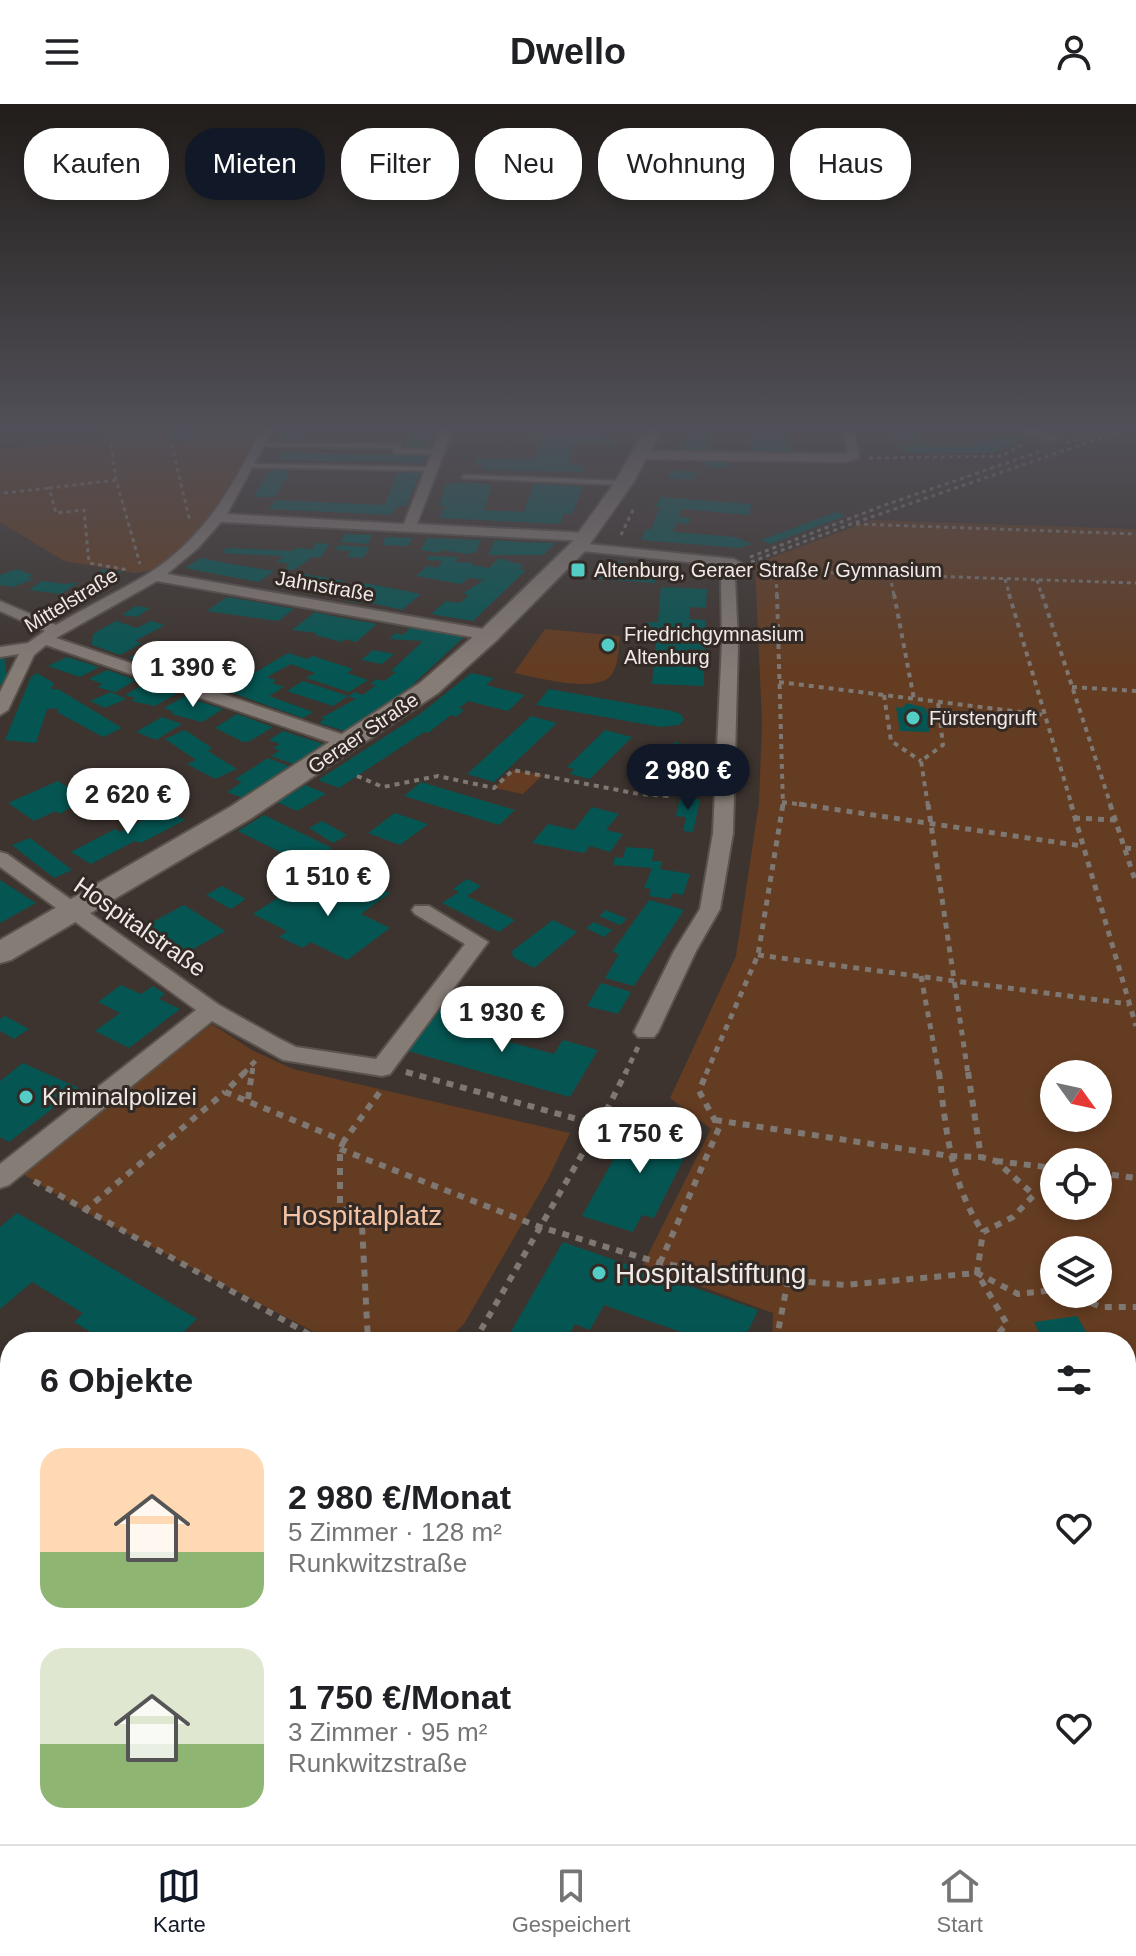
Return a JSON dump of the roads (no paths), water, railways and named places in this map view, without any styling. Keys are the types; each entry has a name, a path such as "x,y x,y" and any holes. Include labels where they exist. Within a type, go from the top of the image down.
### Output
{"main road":[{"name":"Geraer Straße","path":"0,953 240,813 429,688 489,635 582,542 605,510"}],"street":[{"name":"Mittelstraße","path":"0,710 27,653 44,639 189,551 224,510"},
{"path":"410,526 416,510"},
{"path":"220,518 410,526 582,542 734,563 728,579 730,643 723,833 710,909 685,951 646,1032"},
{"name":"Jahnstraße","path":"148,574 489,635"},
{"path":"0,605 44,639 350,743"},
{"path":"0,652 44,639"},
{"name":"Hospitalstraße","path":"0,858 211,1010"},
{"path":"6,1173 211,1010 291,1054 382,1068 477,942 422,910"}],"place":[{"name":"Altenburg, Geraer Straße / Gymnasium","path":"578,570"},
{"name":"Friedrichgymnasium Altenburg","path":"608,645"},
{"name":"Fürstengruft","path":"913,718"},
{"name":"Kriminalpolizei","path":"26,1097"},
{"name":"Hospitalstiftung","path":"599,1273"}],"park label":[{"name":"Hospitalplatz","path":"362,1215"}]}
